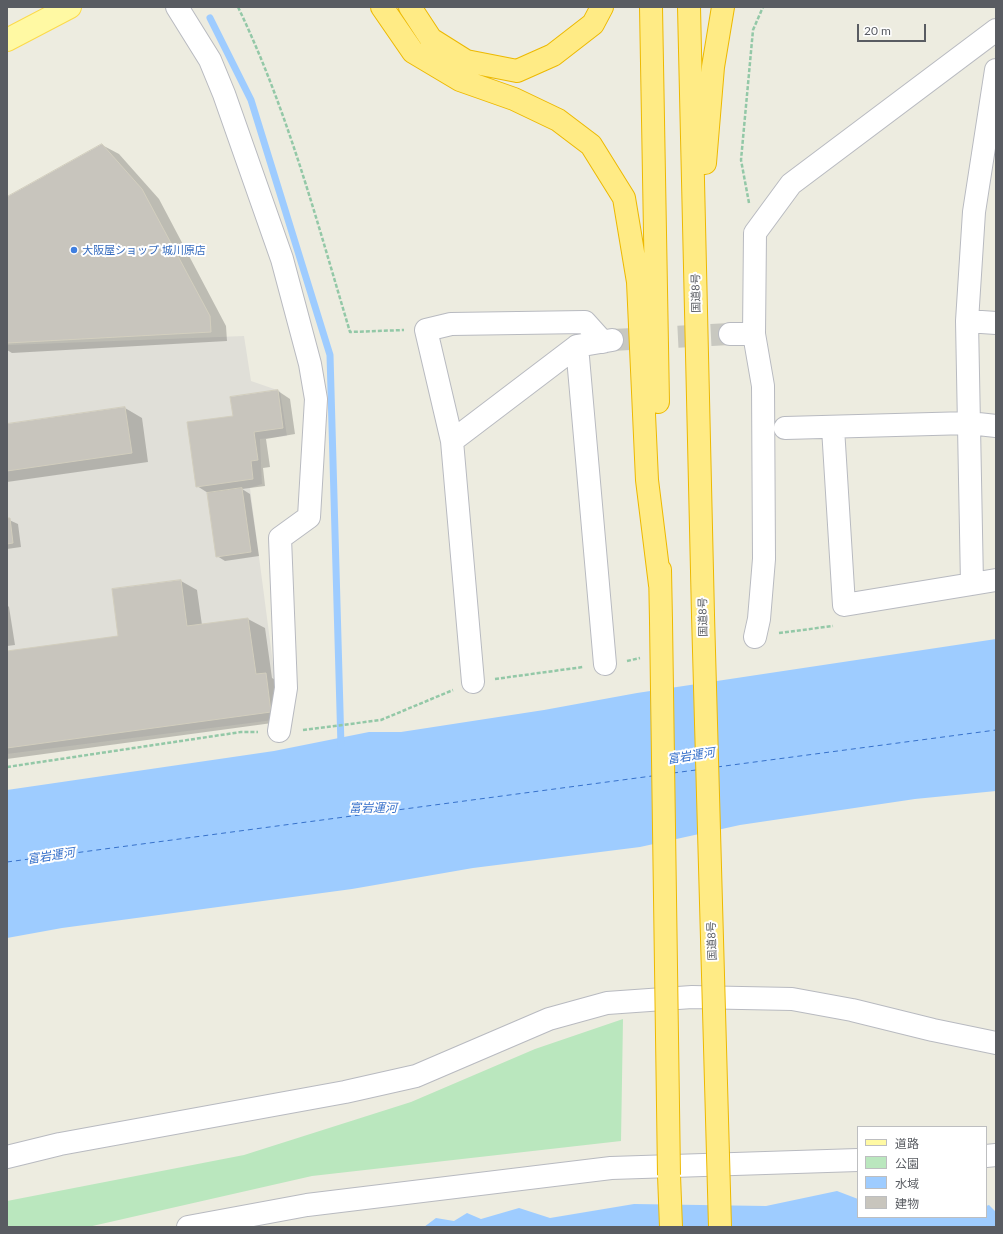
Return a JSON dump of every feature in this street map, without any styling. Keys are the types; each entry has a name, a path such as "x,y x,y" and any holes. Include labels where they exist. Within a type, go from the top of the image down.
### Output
{"highway":[{"path":"382,7 413,52 460,80 514,99 558,120 591,145 624,198 638,282 647,480 660,585"},
{"path":"410,7 431,39 466,61 517,71 553,55 593,24 602,7"},
{"path":"652,7 671,1227"},
{"name":"国道8号","path":"689,7 703,615 720,1227"},
{"path":"695,284 713,67 724,7"}],"main road":[{"path":"7,40 70,7"}],"street":[{"path":"177,7 210,60 224,94 282,259 310,364 316,399 309,517 280,538 286,688 283,732"},
{"path":"755,637 759,619 764,559 763,386 754,334 755,233 791,184 996,30"},
{"path":"972,584 967,321 974,212 990,144 996,70"},
{"path":"967,321 996,323"},
{"path":"452,441 577,346 607,341 585,322 451,324 426,330 452,441 473,682"},
{"path":"730,334 754,334"},
{"path":"577,346 605,664"},
{"path":"785,428 833,428 969,423 996,426"},
{"path":"833,428 844,605 996,580"},
{"path":"7,1157 60,1144 338,1093 416,1076 549,1019 607,1003 692,997 792,999 852,1010 933,1030 996,1043"},
{"path":"188,1227 307,1205 612,1168 857,1160"}],"path":[{"path":"238,7 252,36 295,146 350,332 426,330"},
{"path":"755,233 740,160 753,30 763,7"},
{"path":"7,767 241,732 283,732 381,720"}],"shaded area":[{"path":"244,336 251,381 280,391 287,436 260,439 262,484 250,488 275,679 274,720 7,754 7,345"}],"green space":[{"path":"623,1019 621,1141 312,1176 88,1227 7,1227 7,1201 244,1155 411,1102 535,1049"}],"water":[{"name":"富岩運河","path":"996,639 996,791 915,799 740,825 640,847 473,868 352,889 62,928 7,938 7,790 274,751 369,732 401,732 544,710 637,693"},
{"path":"837,1191 857,1199 857,1218 987,1218 987,1206 989,1205 996,1212 996,1227 424,1227 436,1218 454,1221 467,1213 481,1219 519,1208 550,1218 634,1204 766,1206"}],"building":[{"path":"102,144 142,189 210,316 211,332 7,343 7,197"},
{"path":"278,390 283,428 254,432 258,460 251,461 253,479 196,487 187,422 233,416 230,397"},
{"path":"125,407 132,453 7,471 7,424"},
{"path":"242,488 251,552 216,557 207,493"},
{"path":"7,518 10,518 13,543 7,544"},
{"path":"181,580 187,626 248,618 256,674 266,673 271,712 7,748 7,651 118,636 112,589"}],"waterway":[{"path":"210,18 251,100 330,355 341,746"}],"ferry route":[{"path":"717,767 996,730"},
{"path":"673,773 696,770"},
{"path":"7,862 652,776"}],"tunnel":[{"path":"612,340 730,334"}],"place":[{"name":"大阪屋ショップ 城川原店","path":"74,250"}]}
